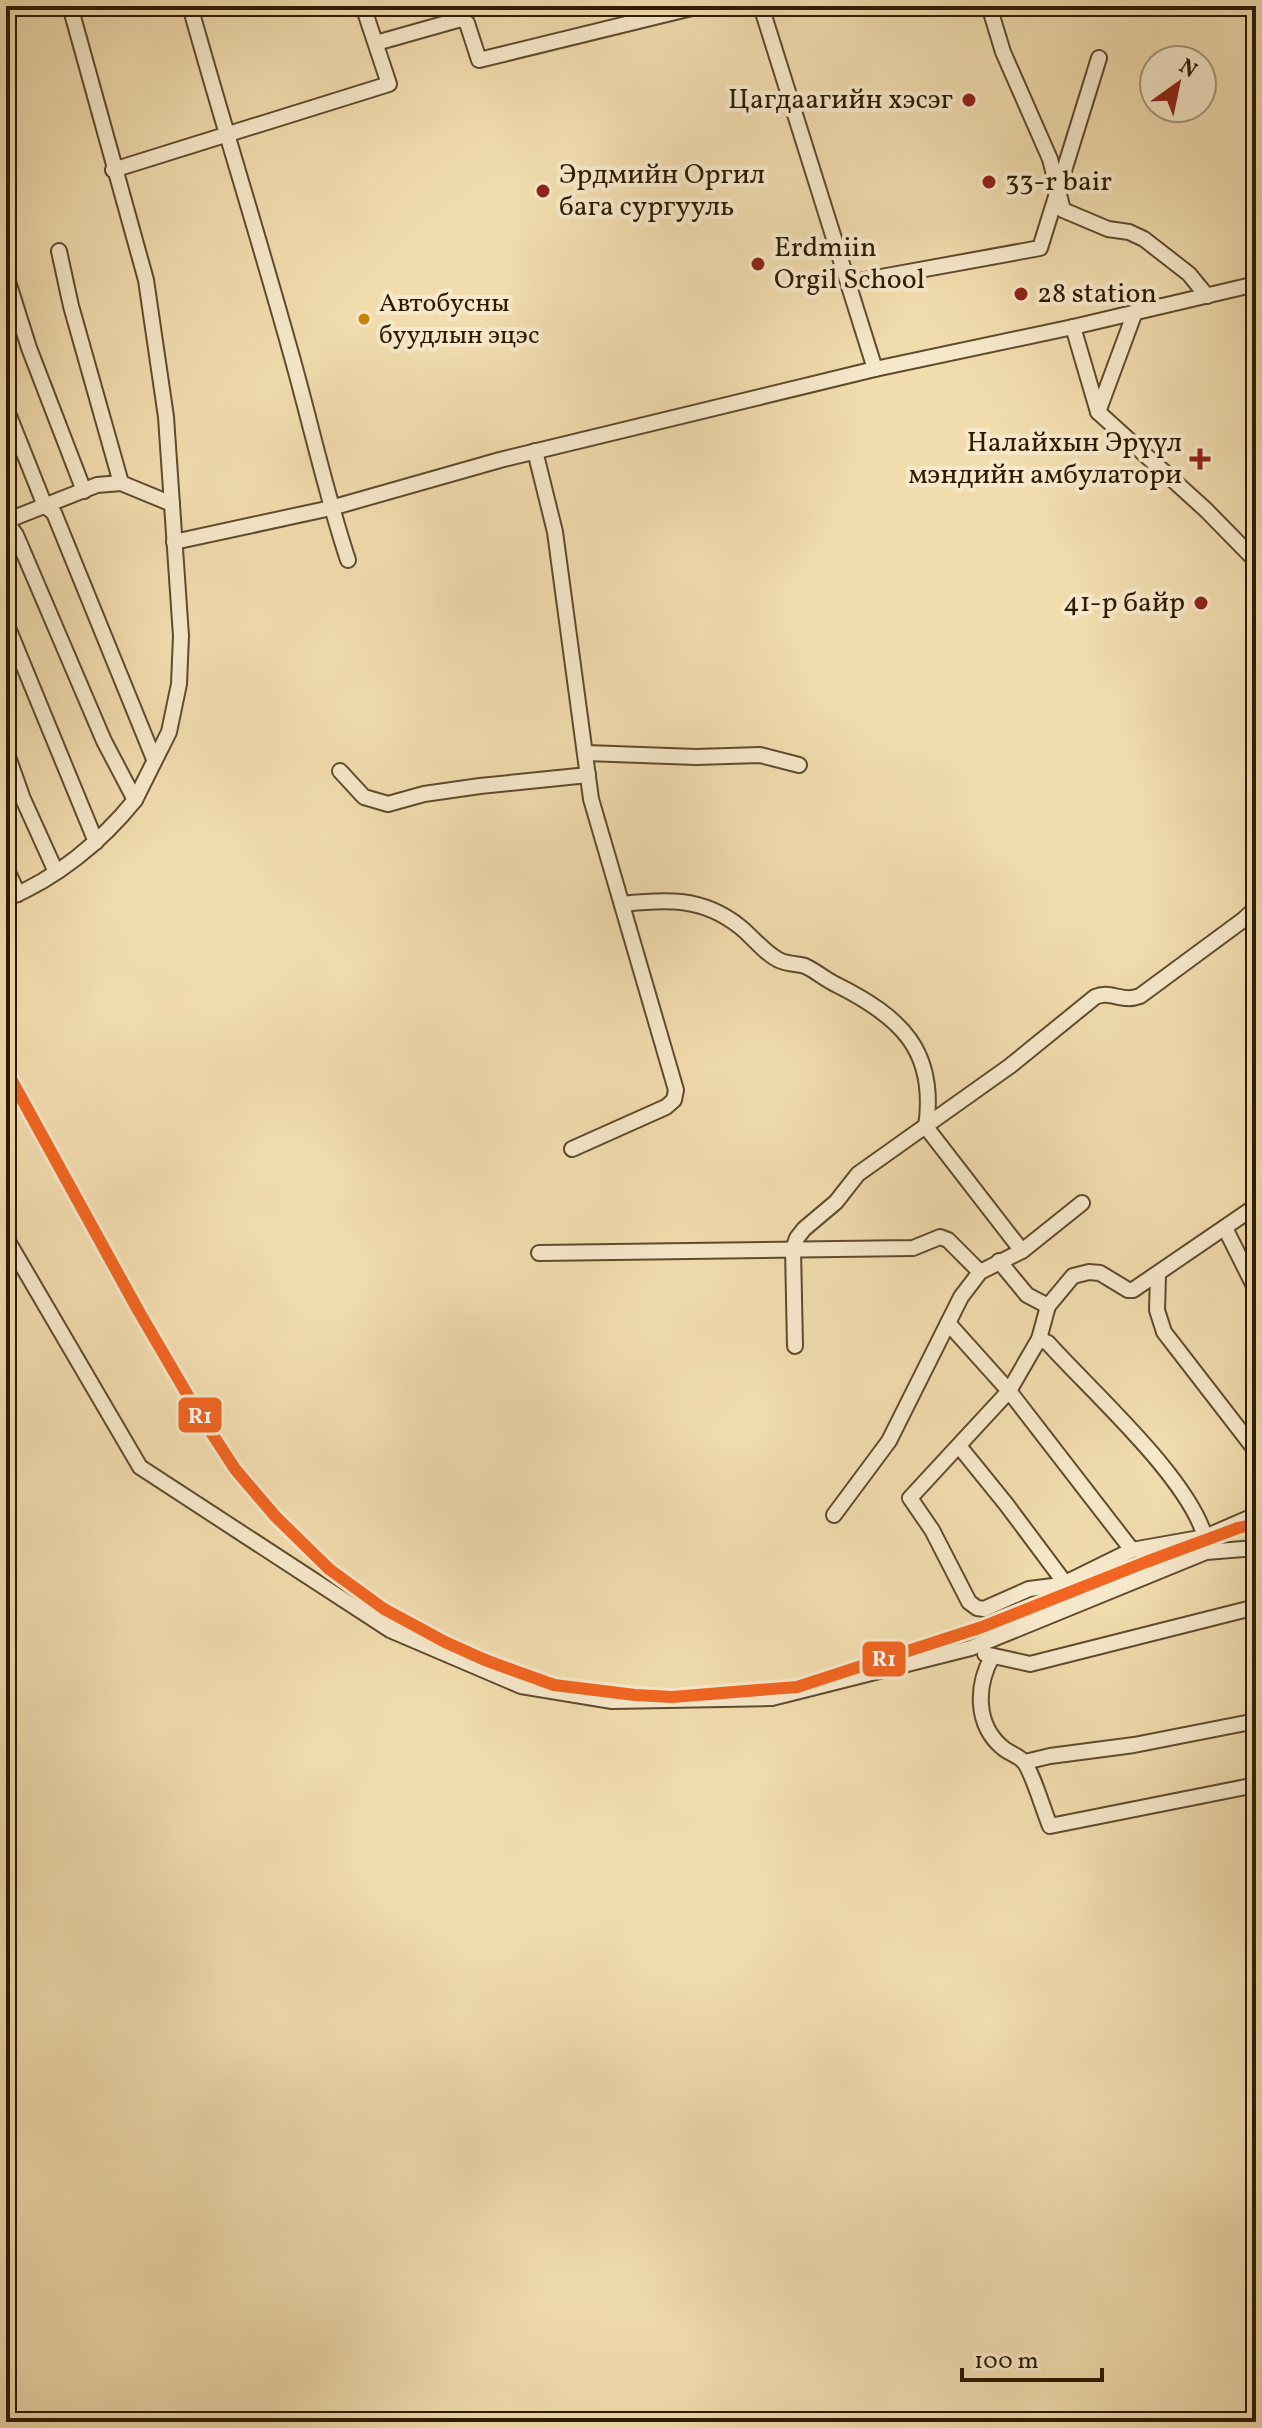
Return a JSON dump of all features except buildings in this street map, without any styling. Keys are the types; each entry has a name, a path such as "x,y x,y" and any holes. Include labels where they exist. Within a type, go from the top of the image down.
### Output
{"street":[{"path":"6,868 12,897 56,872 96,842 135,800 169,732 179,684 181,636 166,417 146,280 70,6"},
{"path":"190,6 291,351 331,508 348,560"},
{"path":"113,170 389,84 363,6"},
{"path":"376,43 461,19 467,23 479,60 700,6"},
{"path":"761,6 875,369"},
{"path":"989,6 1003,52 1050,159 1063,210 1108,229 1129,232 1144,239 1189,274 1207,296"},
{"path":"848,283 1040,248 1099,58"},
{"path":"59,251 71,306 121,483"},
{"path":"6,275 29,348 84,491"},
{"path":"174,542 331,508 535,451 875,369 1256,284"},
{"path":"1098,412 1135,312"},
{"path":"1073,327 1098,412 1206,510 1256,561"},
{"path":"1087,383 1098,388 1110,383"},
{"path":"6,408 45,506 54,513 154,759"},
{"path":"535,451 555,532 591,799 676,1090 674,1100 666,1107 572,1149"},
{"path":"135,800 104,741 16,535 6,521 97,485 121,483 172,504"},
{"path":"6,623 96,842"},
{"path":"6,751 23,799 56,872"},
{"path":"586,753 696,757 760,755 799,765"},
{"path":"340,771 364,797 388,804 424,794 588,775"},
{"path":"622,904 667,899 702,905 736,924 779,961 807,967 863,998 896,1021 919,1050 930,1102 926,1127 1022,1251"},
{"path":"795,1346 793,1249 797,1238 836,1202 858,1174 1010,1066 1095,997 1102,994 1130,1000 1140,996 1256,908"},
{"path":"834,1515 889,1441 961,1297 980,1272 1022,1251 1082,1203"},
{"path":"1256,1206 1158,1275 1128,1290 1100,1273 1073,1276 1048,1306 1039,1339 1009,1391 910,1498 932,1530 969,1602 984,1609 1029,1589 1065,1583 1132,1550 1205,1537 1256,1515"},
{"path":"1225,1228 1256,1290"},
{"path":"539,1253 913,1248 940,1237 948,1240 980,1272"},
{"path":"6,1238 140,1467 390,1630 521,1686 612,1701 772,1698 971,1648 1206,1552 1256,1548"},
{"path":"999,1261 1027,1295 1048,1306"},
{"path":"1158,1275 1157,1310 1164,1332 1256,1451"},
{"path":"948,1323 1009,1391 1132,1550"},
{"path":"1039,1339 1048,1343 1152,1455 1183,1494 1205,1537"},
{"path":"959,1446 1065,1583"},
{"path":"971,1648 992,1657 1030,1664 1256,1607"},
{"path":"992,1657 982,1676 979,1702 988,1731 1001,1747 1025,1762 1050,1826 1256,1785"},
{"path":"1025,1762 1256,1721"}],"transit line":[{"name":"R1","path":"6,1070 138,1310 235,1469 275,1516 329,1569 384,1609 485,1660 554,1685 635,1695 672,1697 797,1687 982,1627 1146,1562 1256,1524"}],"place":[{"name":"Цагдаагийн хэсэг","path":"969,100"},
{"name":"33-r bair","path":"989,182"},
{"name":"Эрдмийн Оргил бага сургууль","path":"543,191"},
{"name":"Erdmiin Orgil School","path":"758,264"},
{"name":"28 station","path":"1021,294"},
{"name":"Автобусны буудлын эцэс","path":"364,319"},
{"name":"Налайхын Эрүүл мэндийн амбулатори","path":"1200,459"},
{"name":"41-р байр","path":"1201,603"}]}
